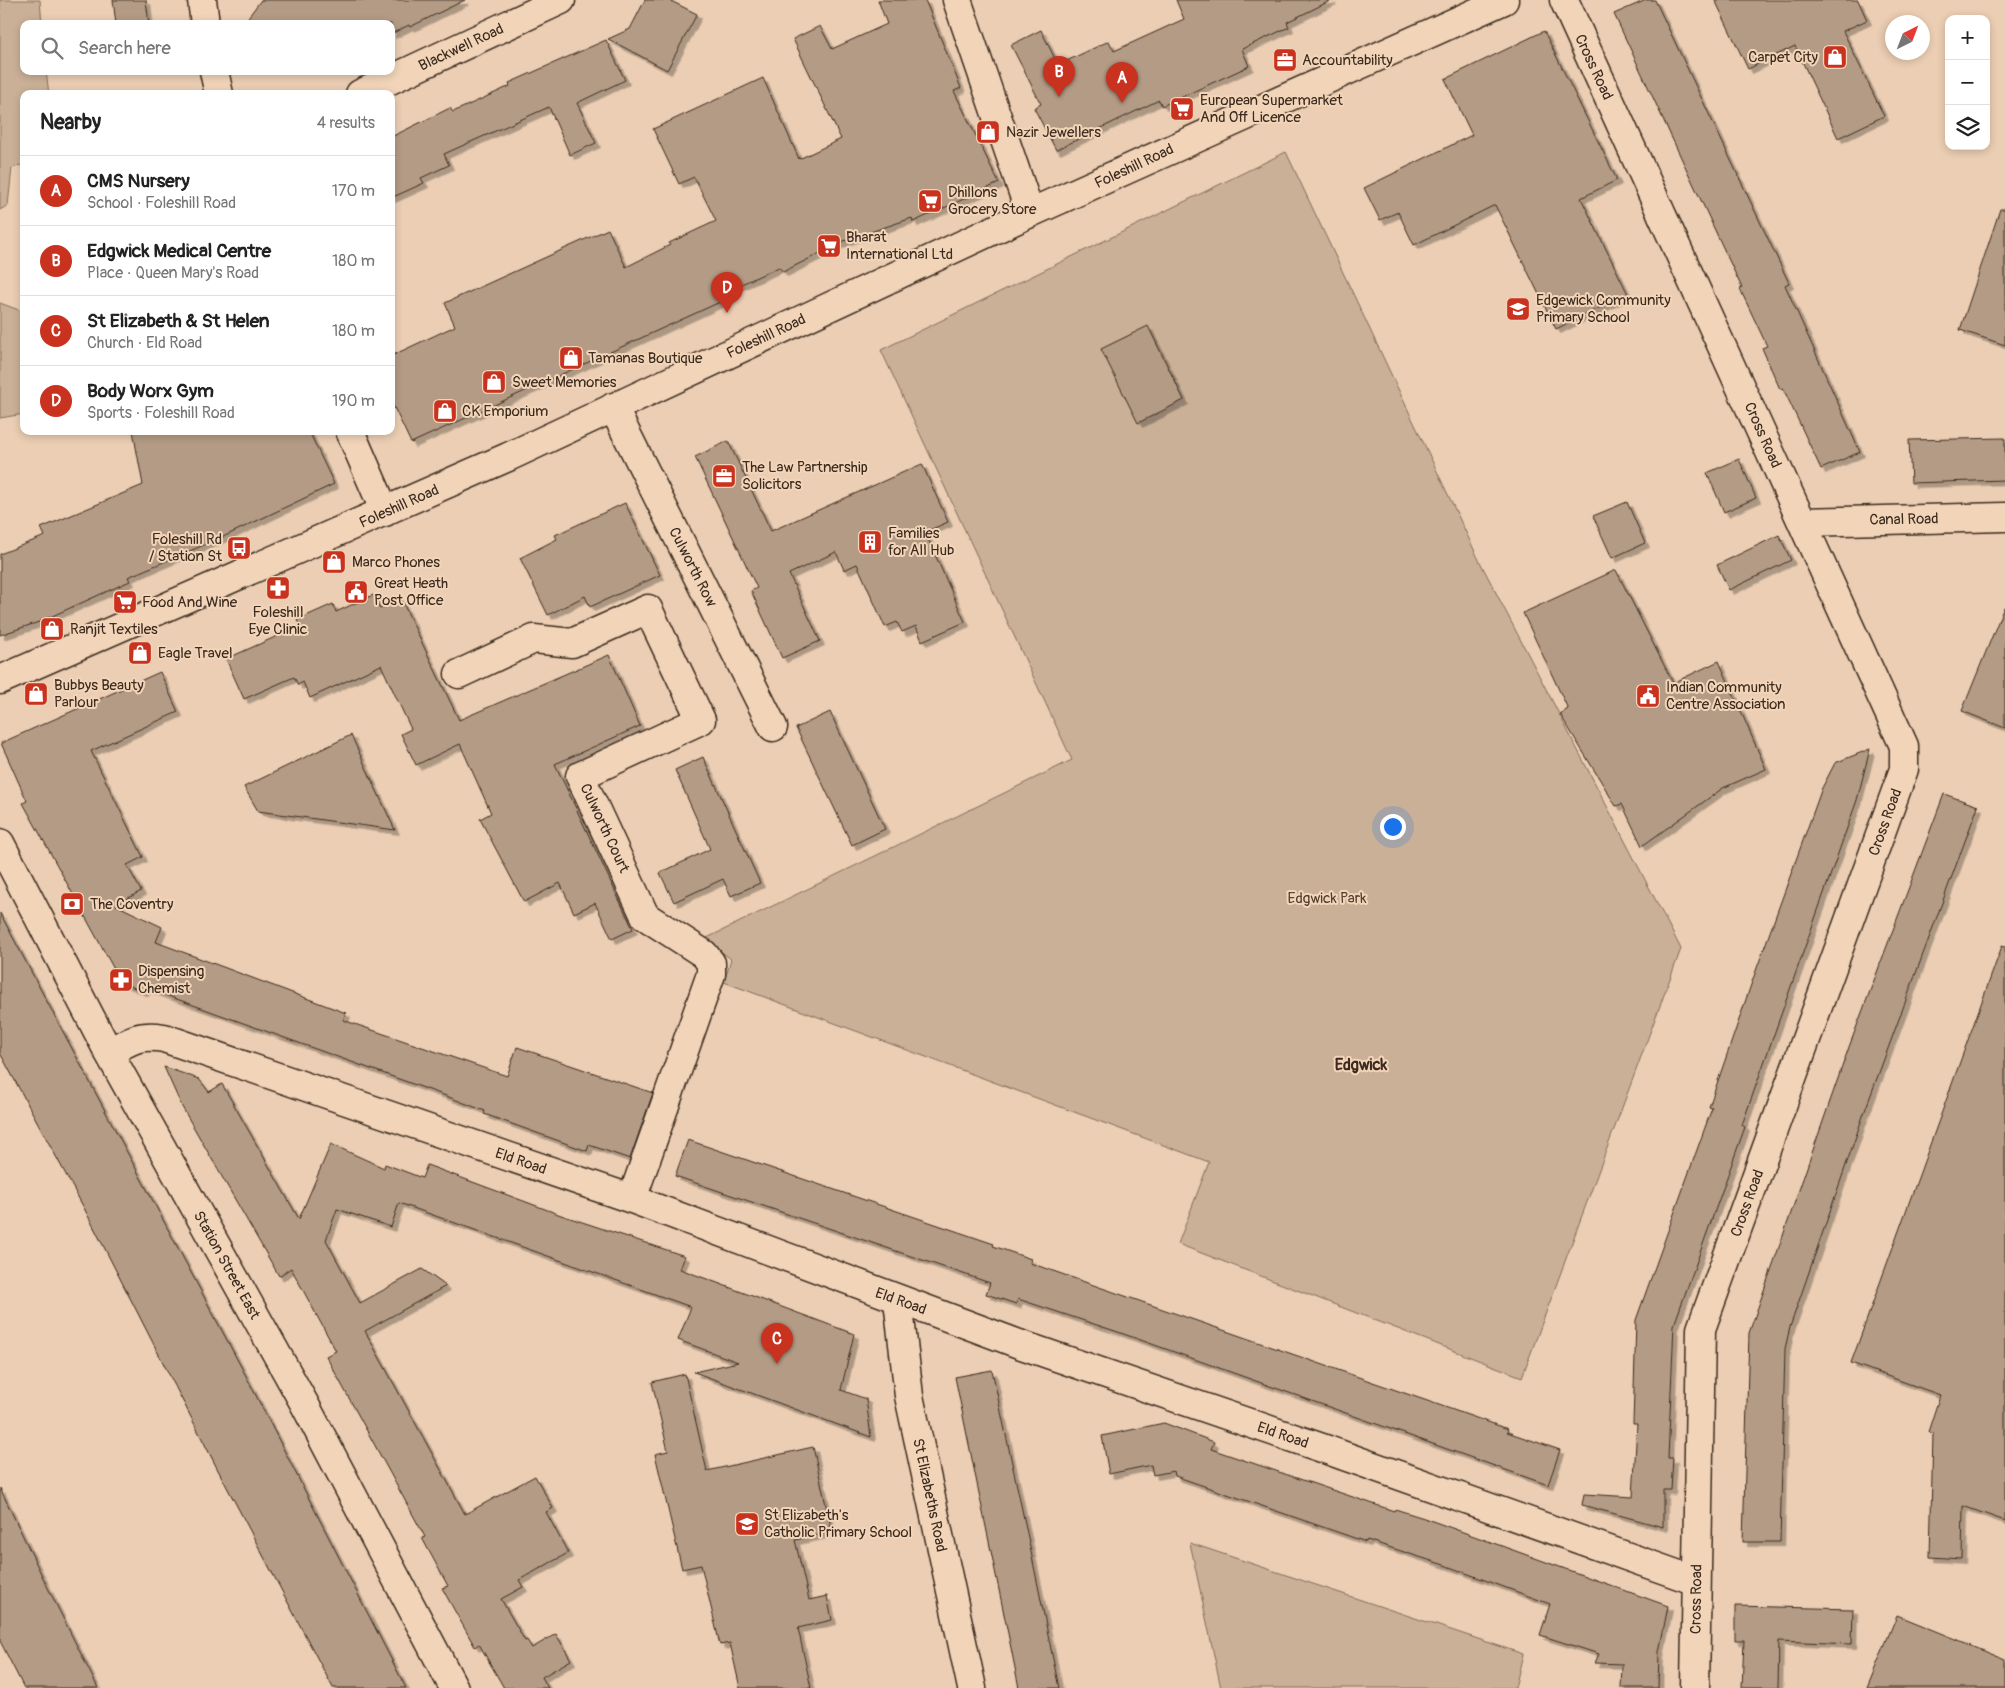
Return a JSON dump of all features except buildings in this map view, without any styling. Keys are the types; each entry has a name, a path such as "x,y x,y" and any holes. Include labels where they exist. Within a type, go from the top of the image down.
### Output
{"street":[{"path":"202,0 204,20"},
{"name":"Blackwell Road","path":"369,90 561,0"},
{"path":"957,0 1030,214"},
{"name":"Foleshill Road","path":"0,680 386,512 1030,214 1504,0"},
{"name":"Cross Road","path":"1564,0 1904,746 1904,769 1701,1329 1695,1688"},
{"path":"215,75 217,90"},
{"name":"Culworth Row","path":"613,407 773,726"},
{"path":"352,435 386,512"},
{"name":"Canal Road","path":"1802,522 2005,517"},
{"name":"Culworth Court","path":"459,674 534,639 572,643 648,609 701,720 580,776 645,916 704,954 711,963 711,974 632,1199"},
{"name":"Station Street East","path":"0,843 108,1053 304,1403 454,1688"},
{"name":"Eld Road","path":"108,1053 128,1041 146,1035 164,1038 632,1199 898,1300 1696,1581"},
{"name":"St Elizabeths Road","path":"898,1300 909,1396 972,1688"}],"green space":[{"path":"0,0 40,0 42,20 20,20 20,75 47,75 48,90 20,90 20,165 12,168 8,205 0,210"},
{"name":"Edgwick Park","path":"1286,152 1478,558 1681,949 1522,1377 1178,1244 1209,1162 724,982 731,959 705,939 1072,760 881,350"},
{"path":"0,303 20,310 20,415 0,418"},
{"path":"1190,1543 1523,1654 1515,1688 1221,1688"}],"place":[{"name":"Carpet City","path":"1835,57"},
{"name":"Accountability","path":"1285,60"},
{"name":"Edgwick Medical Centre","path":"1059,97"},
{"name":"CMS Nursery","path":"1122,103"},
{"name":"European Supermarket And Off Licence","path":"1182,109"},
{"name":"Nazir Jewellers","path":"988,132"},
{"name":"Dhillons Grocery Store","path":"930,201"},
{"name":"Bharat International Ltd","path":"829,246"},
{"name":"Edgewick Community Primary School","path":"1518,309"},
{"name":"Body Worx Gym","path":"727,313"},
{"name":"Tamanas Boutique","path":"571,358"},
{"name":"Sweet Memories","path":"494,382"},
{"name":"CK Emporium","path":"445,411"},
{"name":"The Law Partnership Solicitors","path":"724,476"},
{"name":"Families for All Hub","path":"870,542"},
{"name":"Foleshill Rd / Station St","path":"239,548"},
{"name":"Marco Phones","path":"334,562"},
{"name":"Foleshill Eye Clinic","path":"278,588"},
{"name":"Great Heath Post Office","path":"356,592"},
{"name":"Food And Wine","path":"125,602"},
{"name":"Ranjit Textiles","path":"52,629"},
{"name":"Eagle Travel","path":"140,653"},
{"name":"Bubbys Beauty Parlour","path":"36,694"},
{"name":"Indian Community Centre Association","path":"1648,696"},
{"name":"The Coventry","path":"72,904"},
{"name":"Dispensing Chemist","path":"121,980"},
{"name":"St Elizabeth & St Helen","path":"777,1364"},
{"name":"St Elizabeth's Catholic Primary School","path":"747,1524"}],"district":[{"name":"Edgwick","path":"1361,1064"}]}
